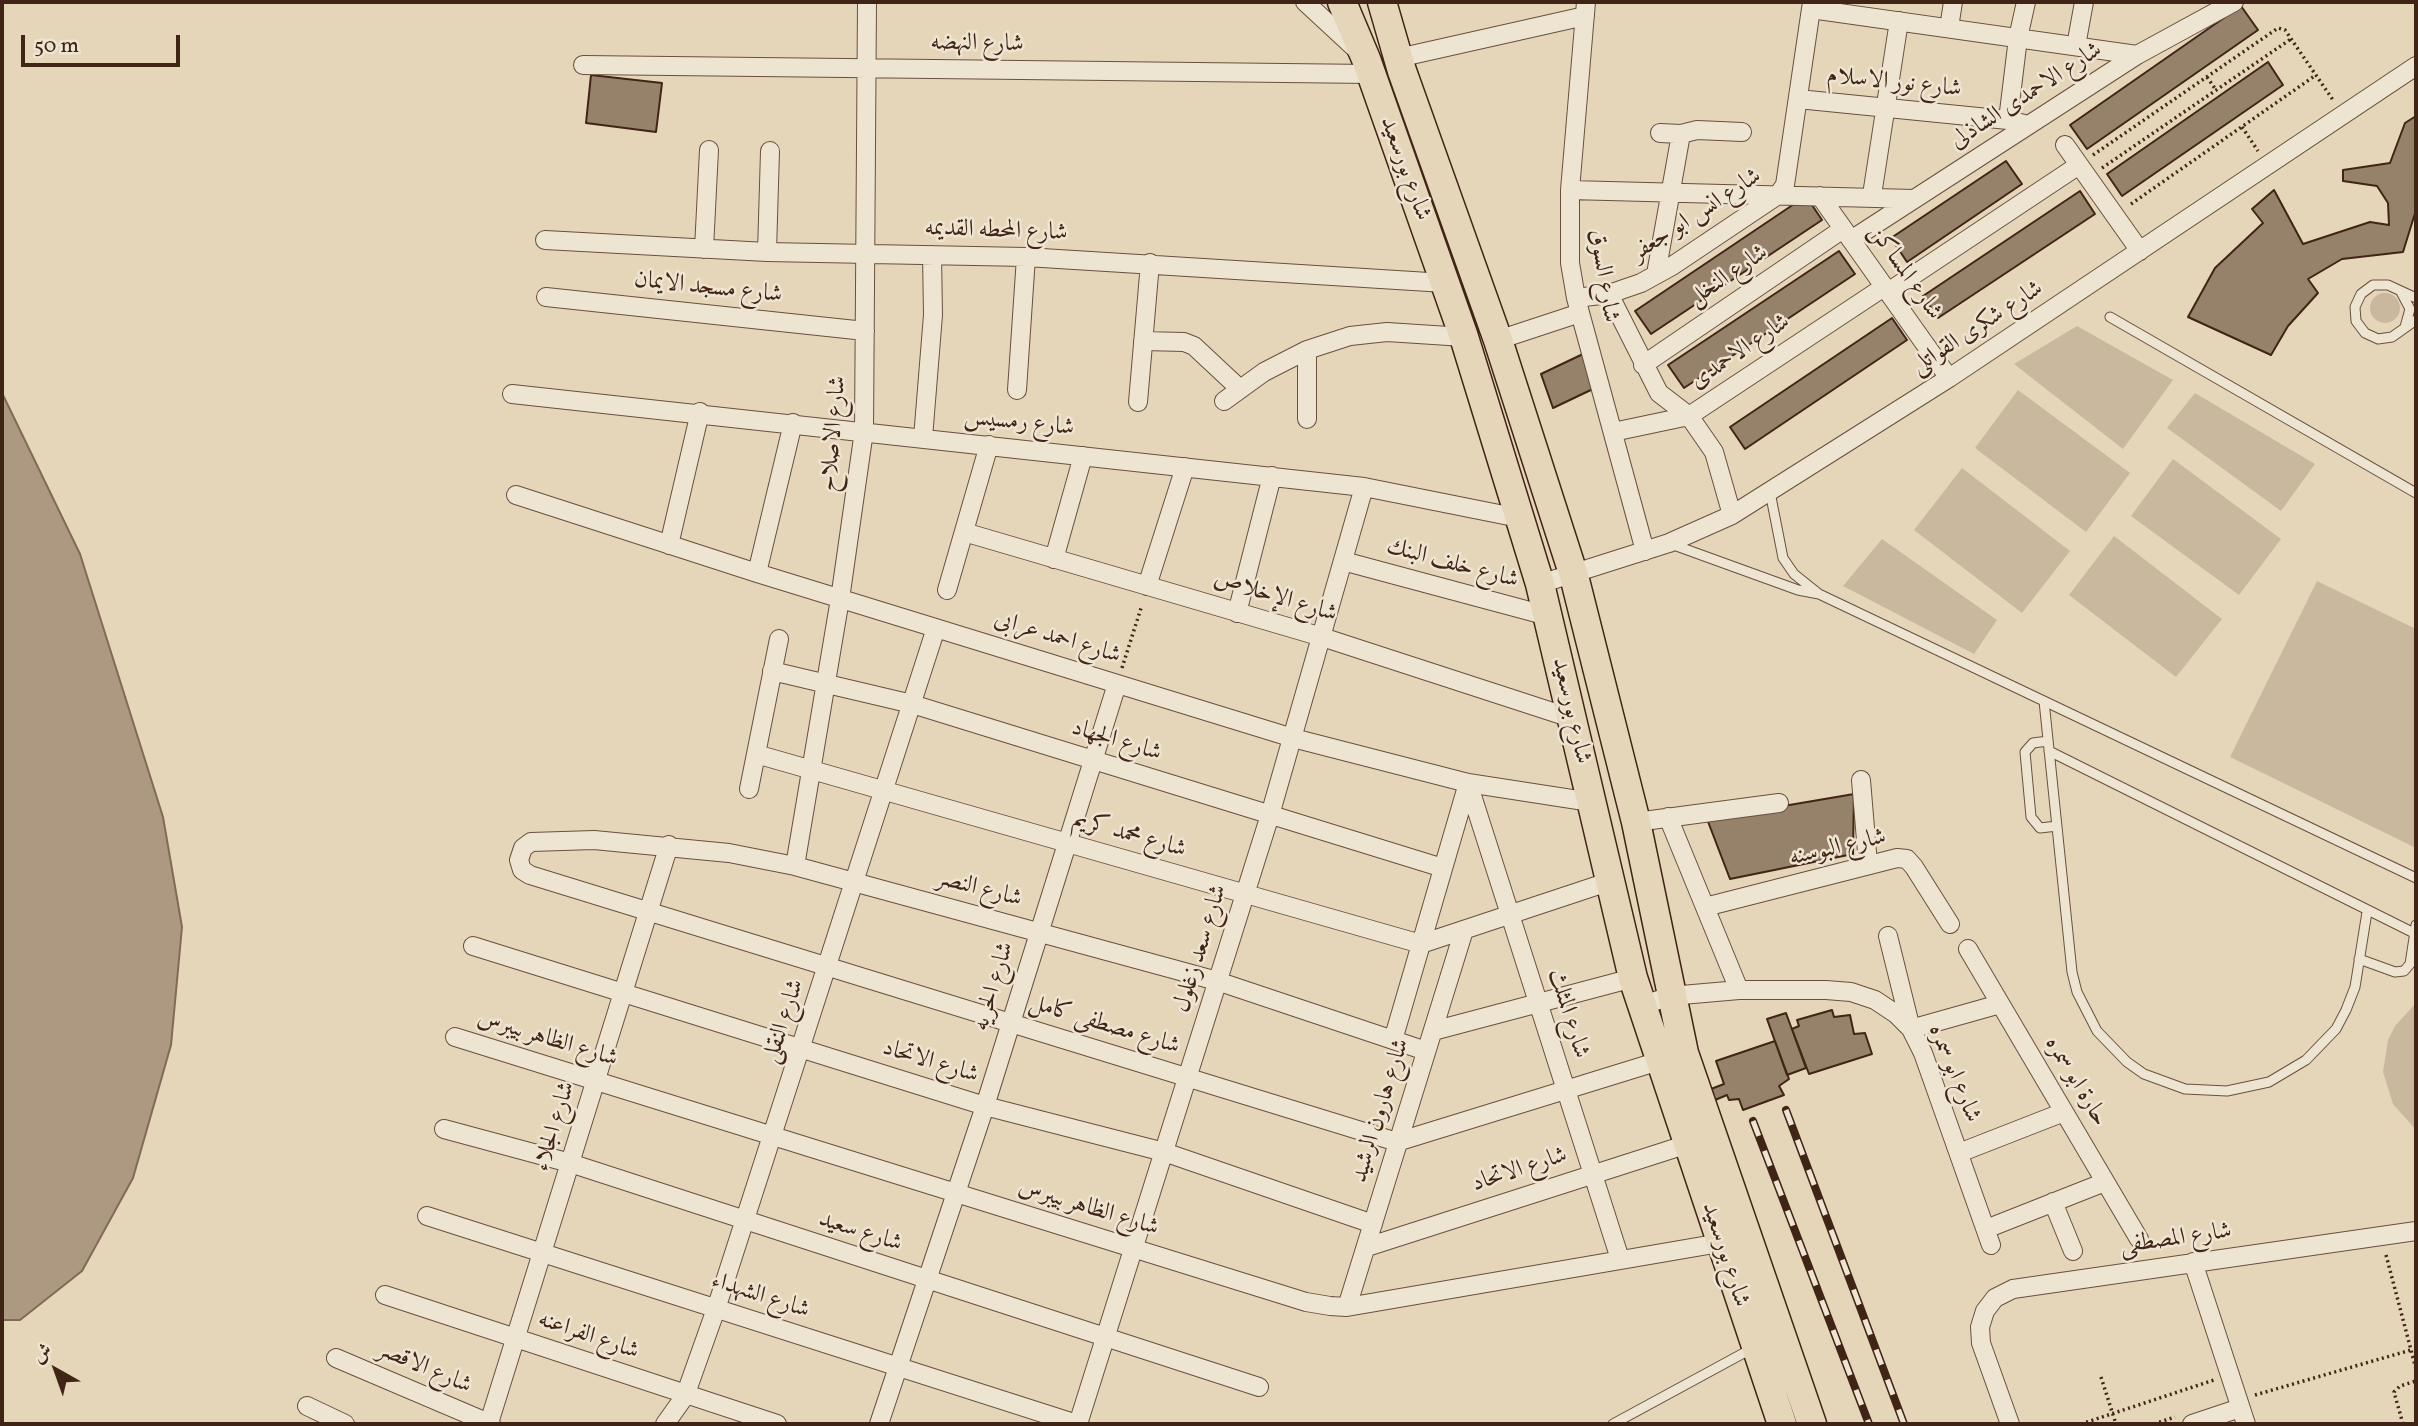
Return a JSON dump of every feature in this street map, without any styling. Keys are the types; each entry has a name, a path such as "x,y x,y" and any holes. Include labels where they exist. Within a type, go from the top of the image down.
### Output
{"main road":[{"name":"شارع بورسعيد","path":"1342,2 1368,66 1464,337 1540,584 1608,882 1641,1006 1671,1057 1812,1424"},
{"name":"شارع بورسعيد","path":"1382,2 1398,58 1498,340 1574,576 1636,822 1670,996 1671,1057 1688,1144 1754,1348 1782,1424"},
{"path":"1754,1348 1780,1336"}],"street":[{"name":"شارع الاصلاح","path":"795,866 827,683 864,431 867,2"},
{"path":"1305,2 1368,66"},
{"path":"1949,28 1953,2"},
{"path":"2008,120 2018,38 2026,2"},
{"path":"2076,46 2084,2"},
{"name":"شارع الاحمدى الشاذلى","path":"1847,234 1914,199 2212,6 2234,2"},
{"path":"1812,5 1888,14 1949,28 2137,55"},
{"name":"شارع انس ابو جعفر","path":"1498,340 1656,274 1778,195 1785,185 1812,5"},
{"path":"1398,58 1586,9"},
{"name":"شارع السوق","path":"1586,9 1570,190 1569,239 1578,306 1645,551"},
{"path":"1872,195 1885,108 1888,14"},
{"name":"شارع النهضه","path":"583,65 867,68 1368,66"},
{"name":"شارع شكرى القواتلى","path":"1540,584 1574,576 1669,543 1732,515 1949,378 2344,116 2416,65"},
{"name":"شارع نور الاسلام","path":"1798,99 2008,120 2028,125"},
{"path":"1660,133 1681,134 1697,130 1742,132"},
{"path":"1656,274 1681,134"},
{"path":"2065,145 2140,251"},
{"path":"704,249 709,150"},
{"path":"767,252 770,151"},
{"name":"شارع الاحمدى","path":"1613,432 1689,416 1886,290 2084,171"},
{"path":"1570,190 1872,195 1914,199"},
{"name":"شارع المساكن","path":"1820,196 1949,378"},
{"name":"شارع النخل","path":"1643,365 1847,234"},
{"name":"شارع المحطه القديمه","path":"545,240 767,252 1026,257 1445,283"},
{"path":"923,438 933,315 932,255"},
{"path":"1017,390 1026,257"},
{"path":"1138,402 1150,263"},
{"path":"1609,293 1659,393 1689,416 1714,452 1732,515"},
{"name":"شارع مسجد الايمان","path":"546,297 865,331"},
{"path":"1224,401 1264,372 1307,350 1350,336 1387,332 1464,337"},
{"path":"1143,341 1184,342 1194,346 1240,389"},
{"path":"1307,350 1307,419"},
{"name":"شارع رمسيس","path":"512,394 700,412 1364,487 1518,518"},
{"path":"669,545 700,412"},
{"path":"757,573 793,423"},
{"path":"947,590 989,445"},
{"path":"1054,559 1083,456"},
{"path":"1147,586 1185,467"},
{"path":"1237,612 1272,476"},
{"name":"شارع سعد زغلول","path":"1078,1424 1270,815 1364,487"},
{"name":"شارع احمد عرابى","path":"516,495 840,599 1293,738 1468,783 1591,802"},
{"name":"شارع الإخلاص","path":"964,532 1322,637 1571,718"},
{"name":"شارع خلف البنك","path":"1343,561 1548,617"},
{"name":"شارع النقلى","path":"665,1424 685,1396 716,1309 936,628"},
{"path":"749,789 779,639"},
{"name":"شارع الجهاد","path":"772,670 912,704 1443,868"},
{"name":"شارع الحريه","path":"879,1424 985,1106 1117,684"},
{"name":"شارع محمد كريم","path":"756,754 1421,943"},
{"path":"1861,780 1868,864"},
{"path":"1393,1040 1468,783"},
{"name":"شارع المثلث","path":"1468,783 1620,1259"},
{"path":"1636,822 1779,803"},
{"path":"1668,817 1739,990"},
{"name":"شارع النصر","path":"519,860 523,848 531,842 594,840 669,845 795,866 1217,981 1426,1051"},
{"name":"شارع الجلاء","path":"490,1424 669,845"},
{"name":"شارع البوسنه","path":"1705,907 1868,864 1907,859 1950,924"},
{"name":"شارع مصطفى كامل","path":"519,860 522,870 530,875 1397,1142"},
{"path":"1421,943 1608,882"},
{"name":"شارع هارون الرشيد","path":"1347,1307 1464,930"},
{"path":"1888,936 1911,1029 2000,1003"},
{"name":"شارع الاتحاد","path":"473,946 985,1106 1164,1152 1373,1224"},
{"name":"حارة ابو سمره","path":"1968,949 2139,1239"},
{"path":"1433,1031 1633,978"},
{"name":"شارع ابو سمره","path":"1641,1006 1670,996 1739,990 1851,992 1875,1000 1896,1014 1911,1029 1923,1053 1989,1237 2053,1202"},
{"name":"شارع الظاهر بيبرس","path":"455,1037 1306,1302 1347,1307 1720,1243"},
{"path":"1397,1142 1671,1057"},
{"path":"1959,1153 2064,1112"},
{"name":"شارع سعيد","path":"444,1129 570,1163 1259,1387"},
{"name":"شارع الاتحاد","path":"1367,1247 1688,1144"},
{"path":"2073,1251 2053,1202 2105,1182"},
{"name":"شارع الشهداء","path":"427,1216 1078,1424"},
{"name":"شارع المصطفى","path":"2010,1424 1981,1343 1980,1327 1984,1311 1995,1298 2013,1289 2416,1231"},
{"path":"2192,1424 2241,1411 2193,1262"},
{"name":"شارع الفراعنه","path":"385,1295 776,1424"},
{"name":"شارع الاقصر","path":"337,1358 490,1424"},
{"path":"307,1406 345,1424"}],"lane":[{"path":"2416,298 2388,285 2373,285 2361,294 2355,307 2355,314 2365,333 2378,339 2392,337 2416,320"},
{"path":"2401,291 2410,309 2404,329"},
{"path":"2110,317 2416,493"},
{"path":"1770,492 1783,558 1794,574 1819,594 2416,878"},
{"path":"1669,543 1798,590 1819,594"},
{"path":"2044,701 2072,971 2085,1012 2097,1031 2119,1055 2144,1073 2164,1083 2206,1092 2227,1091 2249,1088 2288,1072 2306,1060 2336,1029 2355,987 2367,912"},
{"path":"2057,826 2040,828 2032,822 2025,752 2033,743 2049,746 2367,912 2415,929 2410,964 2404,971 2395,972 2359,959"},
{"path":"1613,1424 1754,1348"}],"path":[{"path":"2084,171 2207,77 2278,27 2283,28 2344,116"},
{"path":"2084,171 2216,90 2291,39"},
{"path":"2115,215 2316,75"},
{"path":"2207,77 2216,90"},
{"path":"2242,127 2269,166"},
{"path":"1127,653 1141,607"},
{"path":"2381,1236 2416,1369"},
{"path":"2409,1342 2416,1340"},
{"path":"2241,1411 2411,1350"},
{"path":"2081,1424 2229,1374"},
{"path":"2101,1377 2116,1424"},
{"path":"2403,1424 2394,1392 2400,1386 2416,1381"}],"shaded area":[{"path":"2385,293 2396,297 2400,308 2396,319 2385,323 2374,319 2370,308 2374,297"},
{"path":"2077,326 2173,380 2123,449 2014,364"},
{"path":"2018,390 2130,473 2086,532 1975,448"},
{"path":"2,393 80,554 163,817 182,927 171,1045 133,1178 82,1271 20,1320 2,1320"},
{"path":"2195,393 2315,464 2281,511 2167,428"},
{"path":"2173,459 2281,539 2239,595 2131,516"},
{"path":"1962,468 2070,551 2022,613 1914,530"},
{"path":"2114,536 2222,619 2176,677 2069,595"},
{"path":"1882,539 1997,620 1974,654 1843,586"},
{"path":"2317,581 2416,629 2416,848 2230,757"},
{"path":"2416,1003 2416,1130 2393,1104 2383,1072 2388,1040 2395,1026"}],"building":[{"path":"2241,6 2258,30 2087,149 2070,125"},
{"path":"2268,62 2283,85 2122,196 2107,174"},
{"path":"591,75 662,83 656,132 586,123"},
{"path":"2416,116 2416,210 2403,252 2342,259 2308,279 2318,293 2288,326 2271,355 2188,317 2215,268 2263,223 2252,209 2274,190 2303,244 2370,222 2389,225 2388,203 2377,186 2343,181 2343,170 2390,163 2405,123"},
{"path":"2006,161 2022,184 1907,262 1891,238"},
{"path":"2080,191 2095,214 1938,318 1923,296"},
{"path":"1806,196 1822,220 1651,334 1635,311"},
{"path":"1839,251 1855,274 1684,388 1668,365"},
{"path":"1892,318 1907,340 1745,449 1730,427"},
{"path":"1583,354 1595,388 1553,408 1541,374"},
{"path":"1854,794 1853,854 1730,879 1707,819"},
{"path":"1832,1010 1834,1017 1850,1015 1854,1034 1865,1033 1872,1054 1809,1074 1792,1029 1799,1026 1797,1020"},
{"path":"1786,1013 1806,1068 1787,1075 1767,1019"},
{"path":"1775,1041 1789,1079 1779,1086 1784,1095 1743,1110 1739,1099 1729,1100 1727,1095 1715,1100 1711,1089 1724,1084 1716,1061"}],"railway":[{"path":"1786,1110 1904,1424"},
{"path":"1753,1121 1869,1424"}]}
